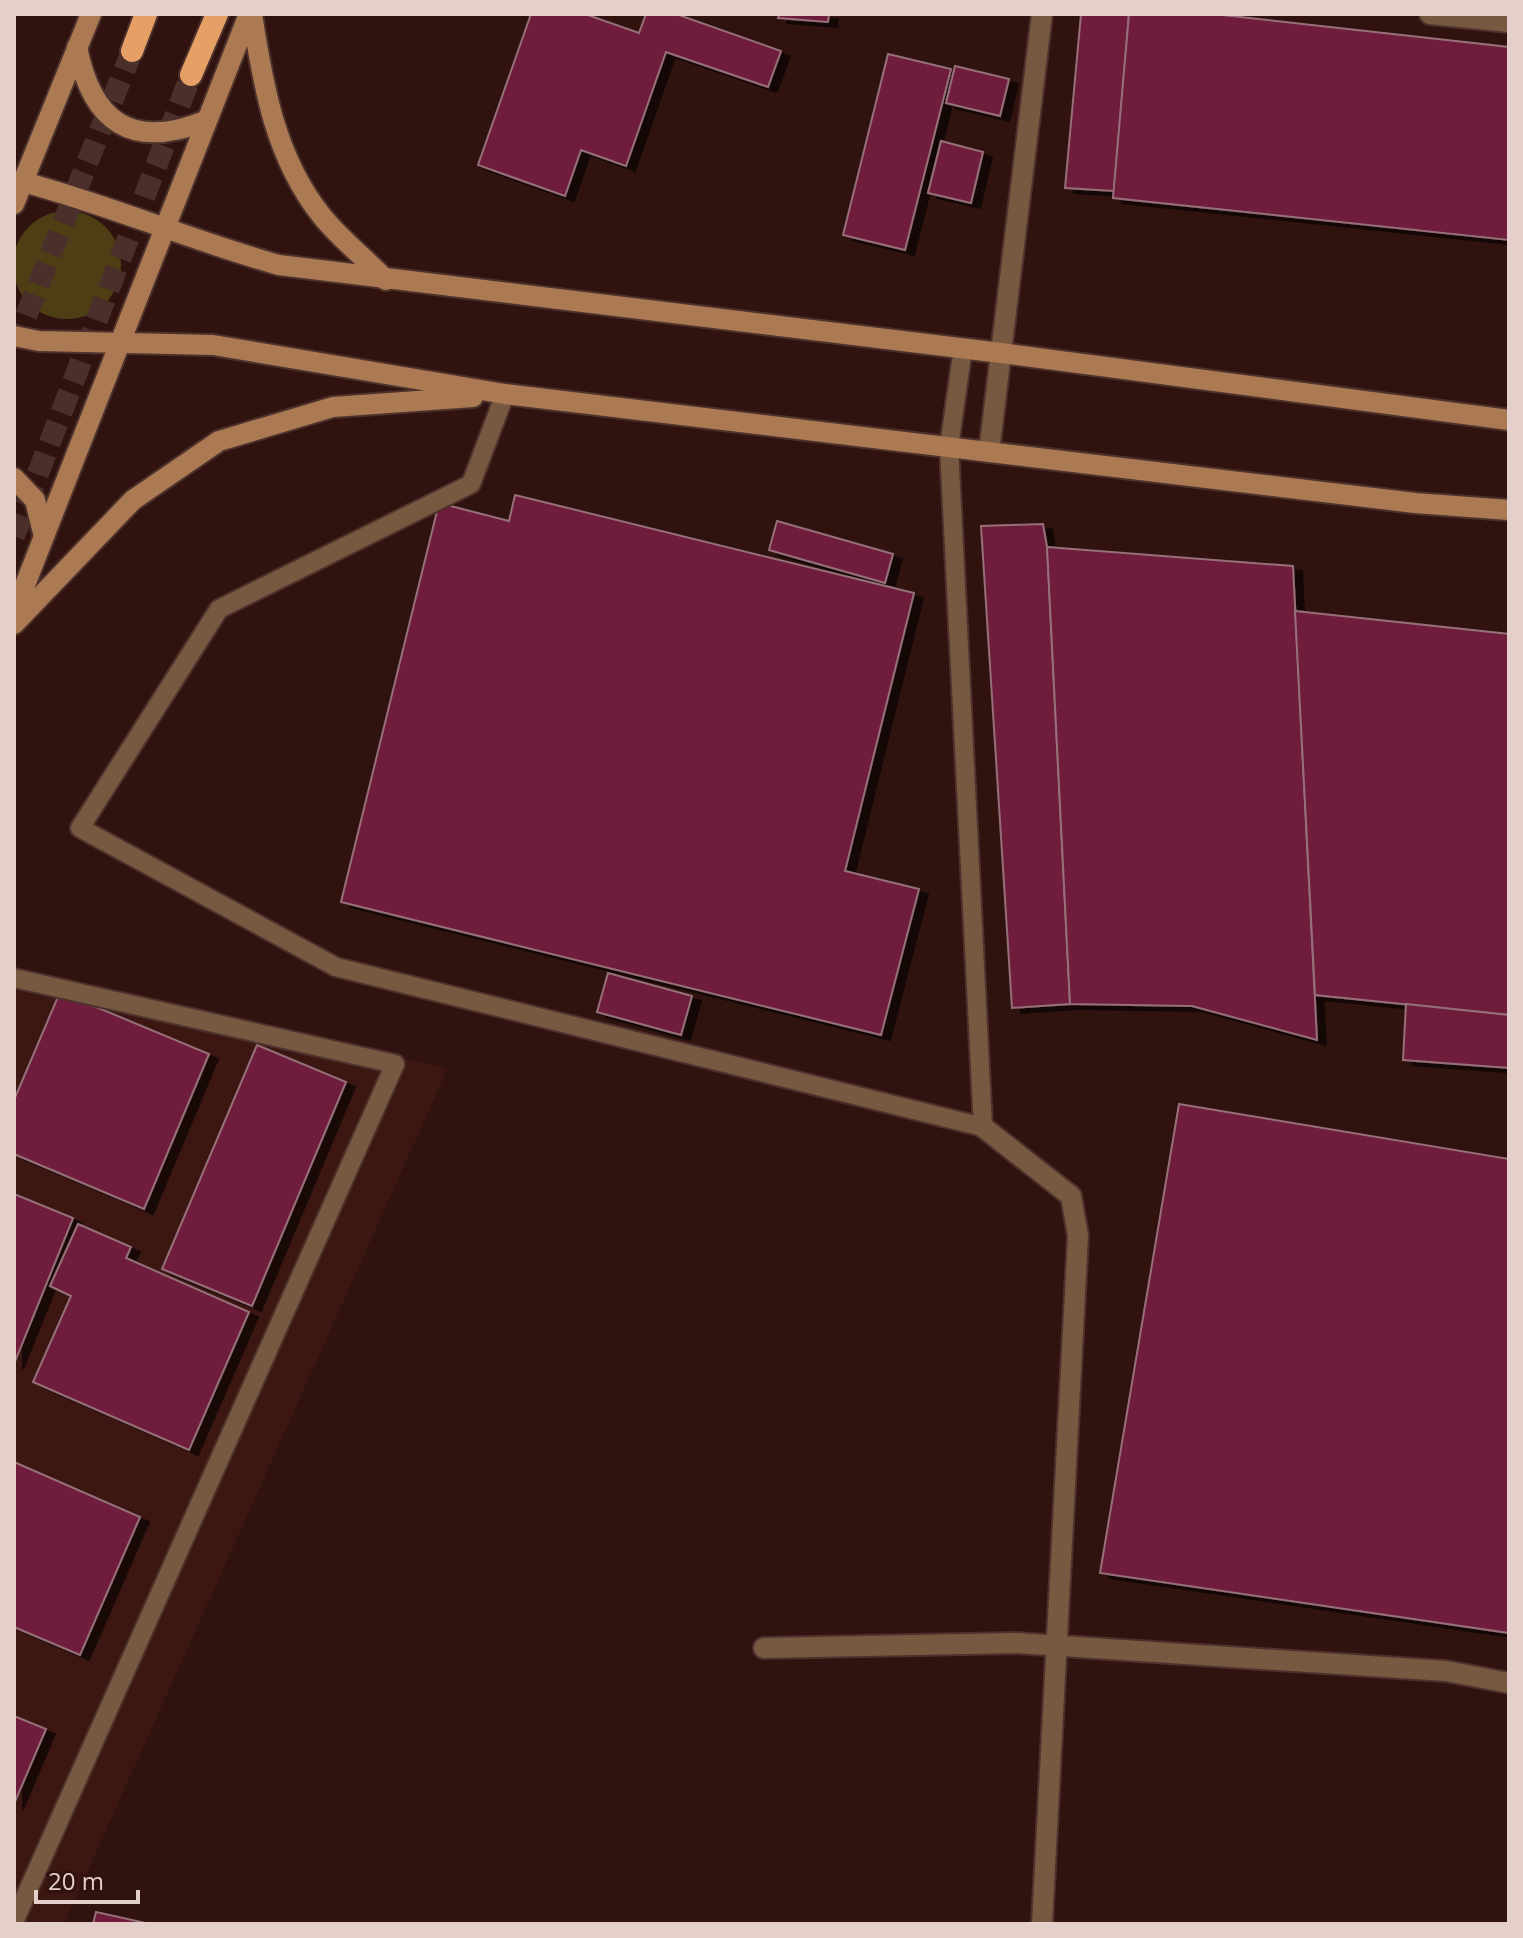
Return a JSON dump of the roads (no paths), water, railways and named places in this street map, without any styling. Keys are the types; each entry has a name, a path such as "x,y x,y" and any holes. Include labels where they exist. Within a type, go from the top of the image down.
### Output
{"highway":[{"path":"132,51 146,14"},
{"path":"191,75 217,14"}],"main road":[{"path":"14,204 17,181 91,14"},
{"path":"14,613 205,121 251,14"},
{"path":"251,14 266,99 286,157 320,215 386,280"},
{"path":"77,47 84,80 97,104 119,123 144,133 173,134 205,121"},
{"path":"17,181 89,200 164,229 279,265 963,348 1509,420"},
{"path":"14,336 39,341 213,345 505,394 1415,503 1509,510"},
{"path":"14,624 133,500 219,441 333,407 505,394"},
{"path":"14,478 35,500 43,533"}],"street":[{"path":"989,452 1042,14"},
{"path":"1430,14 1509,22"},
{"path":"983,1127 1071,1196 1078,1236 1054,1646 1042,1924"},
{"path":"764,1648 1015,1643 1446,1671 1509,1683"}],"lane":[{"path":"505,394 471,484 219,609 80,828 336,967 983,1127 949,447 963,348"},
{"path":"14,978 395,1064 14,1922"}],"tunnel":[{"path":"14,346 132,51"},
{"path":"14,536 191,75"}]}
